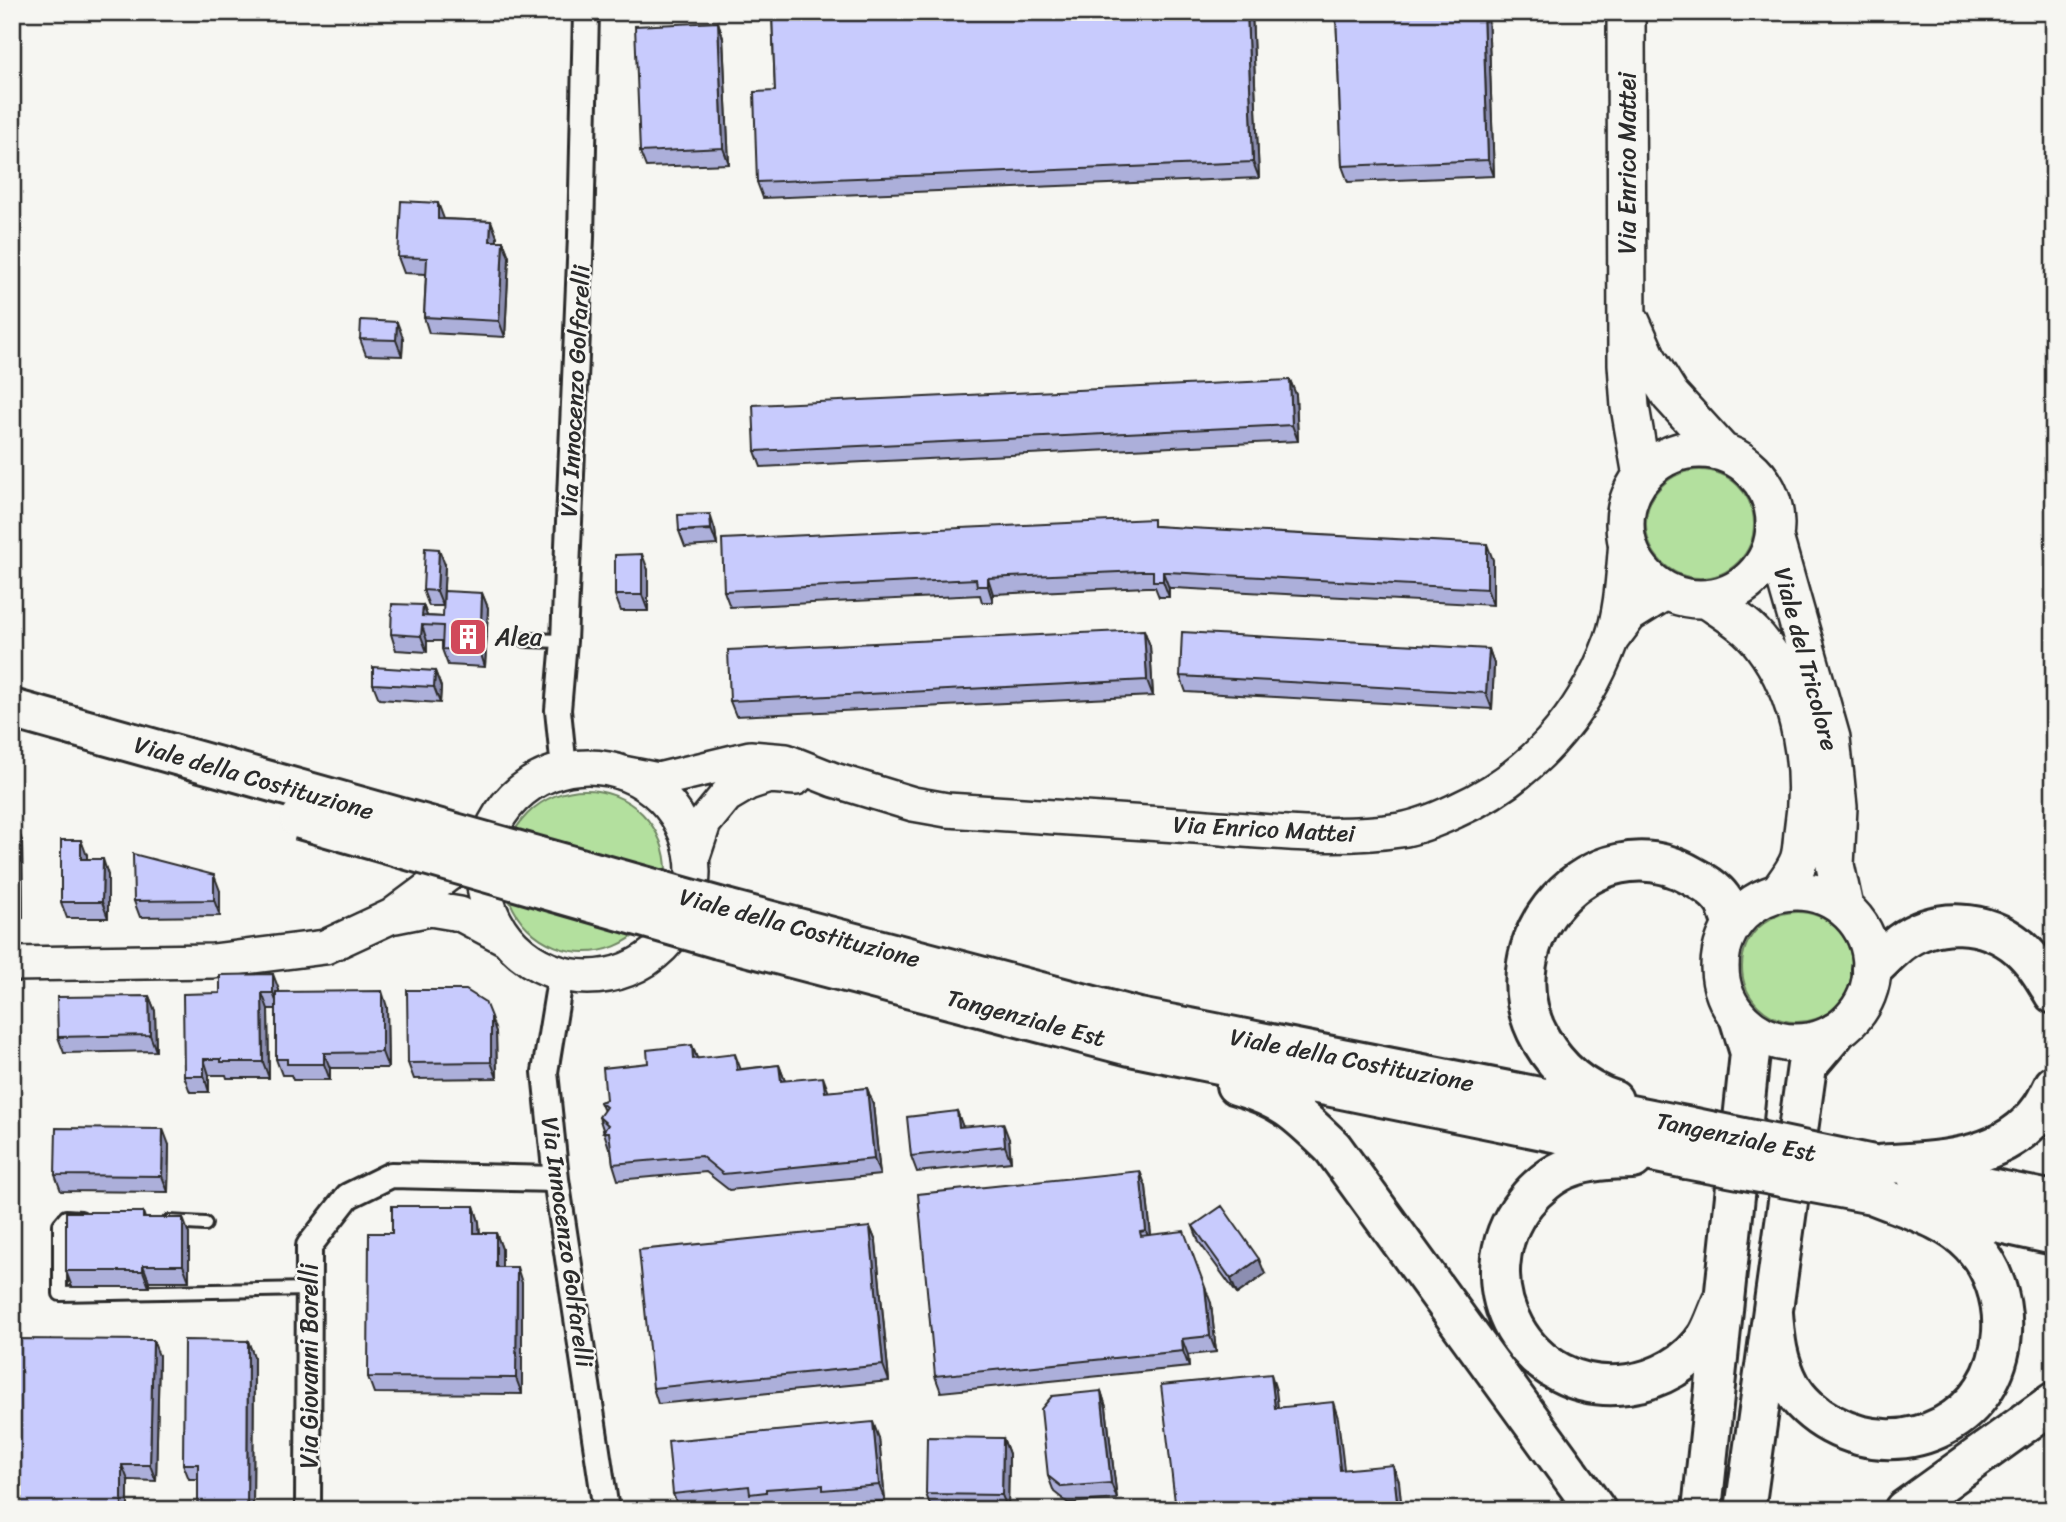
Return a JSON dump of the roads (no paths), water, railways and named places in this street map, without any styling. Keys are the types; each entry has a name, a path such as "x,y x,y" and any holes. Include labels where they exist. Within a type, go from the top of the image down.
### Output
{"highway":[{"name":"Viale della Costituzione","path":"12,709 191,761 722,924"},
{"name":"Viale della Costituzione","path":"12,736 722,924 1139,1018 1598,1109"},
{"path":"1689,1143 1575,1081 1551,1058 1536,1032 1526,1002 1525,975 1529,948 1542,920 1557,900 1580,881 1602,870 1628,863 1653,862 1680,869 1707,884 1723,900 1732,923"},
{"name":"Tangenziale Est","path":"722,924 1130,1045"},
{"path":"1872,969 1900,943 1923,930 1948,924 1973,925 1998,932 2020,948 2045,980"},
{"path":"1702,1510 1750,1053 1740,1020"},
{"path":"1745,1510 1807,1066 1835,1033"},
{"name":"Viale della Costituzione","path":"1130,1045 1689,1143"},
{"path":"1130,1045 1169,1066 1264,1093 1288,1106 1333,1147 1597,1510"},
{"path":"1873,1180 1971,1156 1996,1147 2019,1132 2041,1109 2054,1085"},
{"name":"Tangenziale Est","path":"1598,1109 1689,1143 1873,1180"},
{"path":"1689,1143 1568,1168 1536,1188 1512,1218 1500,1254 1500,1293 1513,1329 1538,1359 1570,1379 1608,1387 1646,1382 1680,1365 1706,1337 1722,1303"},
{"path":"1773,1313 1776,1352 1791,1387 1816,1416 1850,1434 1888,1441 1926,1435 1960,1416 1986,1387 2001,1352 2004,1313 1993,1276 1971,1244 1940,1221 1873,1180"},
{"path":"1873,1180 2054,1201"},
{"path":"1873,1180 2054,1235"},
{"path":"1904,1510 2054,1402"}],"main road":[{"name":"Via Enrico Mattei","path":"1626,12 1630,407 1642,476"},
{"name":"Via Enrico Mattei","path":"1627,313 1647,358 1670,395 1722,452"},
{"path":"1700,449 1722,452 1742,461 1757,476 1769,494 1774,515 1774,537 1767,560 1752,580 1732,593 1708,600 1687,599 1667,592 1648,580 1634,562 1626,541 1625,518 1630,495 1642,476 1658,461 1678,452 1700,449"},
{"name":"Viale del Tricolore","path":"1774,537 1830,738 1839,807 1835,865 1844,907"},
{"name":"Viale del Tricolore","path":"1708,600 1740,622 1761,643 1788,693 1803,743 1808,775 1808,805 1799,860 1779,892"},
{"path":"1802,890 1824,895 1844,907 1860,924 1870,946 1872,969 1867,994 1854,1017 1835,1033 1811,1042 1785,1043 1761,1035 1740,1020 1726,998 1720,973 1722,947 1732,923 1745,909 1761,898 1779,892 1802,890"}],"street":[{"name":"Via Innocenzo Golfarelli","path":"564,769 558,710 564,641 582,237 586,12"},
{"path":"1612,639 1619,610 1626,541"},
{"path":"1612,639 1630,615 1667,592"},
{"name":"Via Enrico Mattei","path":"622,773 658,780 750,758 786,761 834,780 913,804 947,810 1302,834 1367,834 1404,829 1477,802 1509,782 1540,755 1583,699 1612,639"},
{"path":"392,916 430,909 460,914 506,939 531,961 561,974 590,977 619,973 645,960 667,941 683,916 692,888 692,859 684,831 669,806 648,786 622,773 603,768 564,769 537,780 514,797 497,819 486,846 483,879 490,911 506,939"},
{"name":"Via Enrico Mattei","path":"692,859 704,823 714,808 726,796 748,783 769,776 834,780"},
{"path":"12,964 213,961 325,947 392,916 486,846"},
{"name":"Via Innocenzo Golfarelli","path":"561,974 545,1072 556,1180 606,1510"},
{"name":"Via Giovanni Borelli","path":"308,1510 309,1246 348,1196 391,1175 556,1180"}],"lane":[{"path":"526,640 564,641"},
{"path":"94,1219 66,1217 60,1224 60,1294 309,1289"},
{"path":"149,1221 205,1224"}],"place":[{"name":"Alea","path":"468,637"}]}
